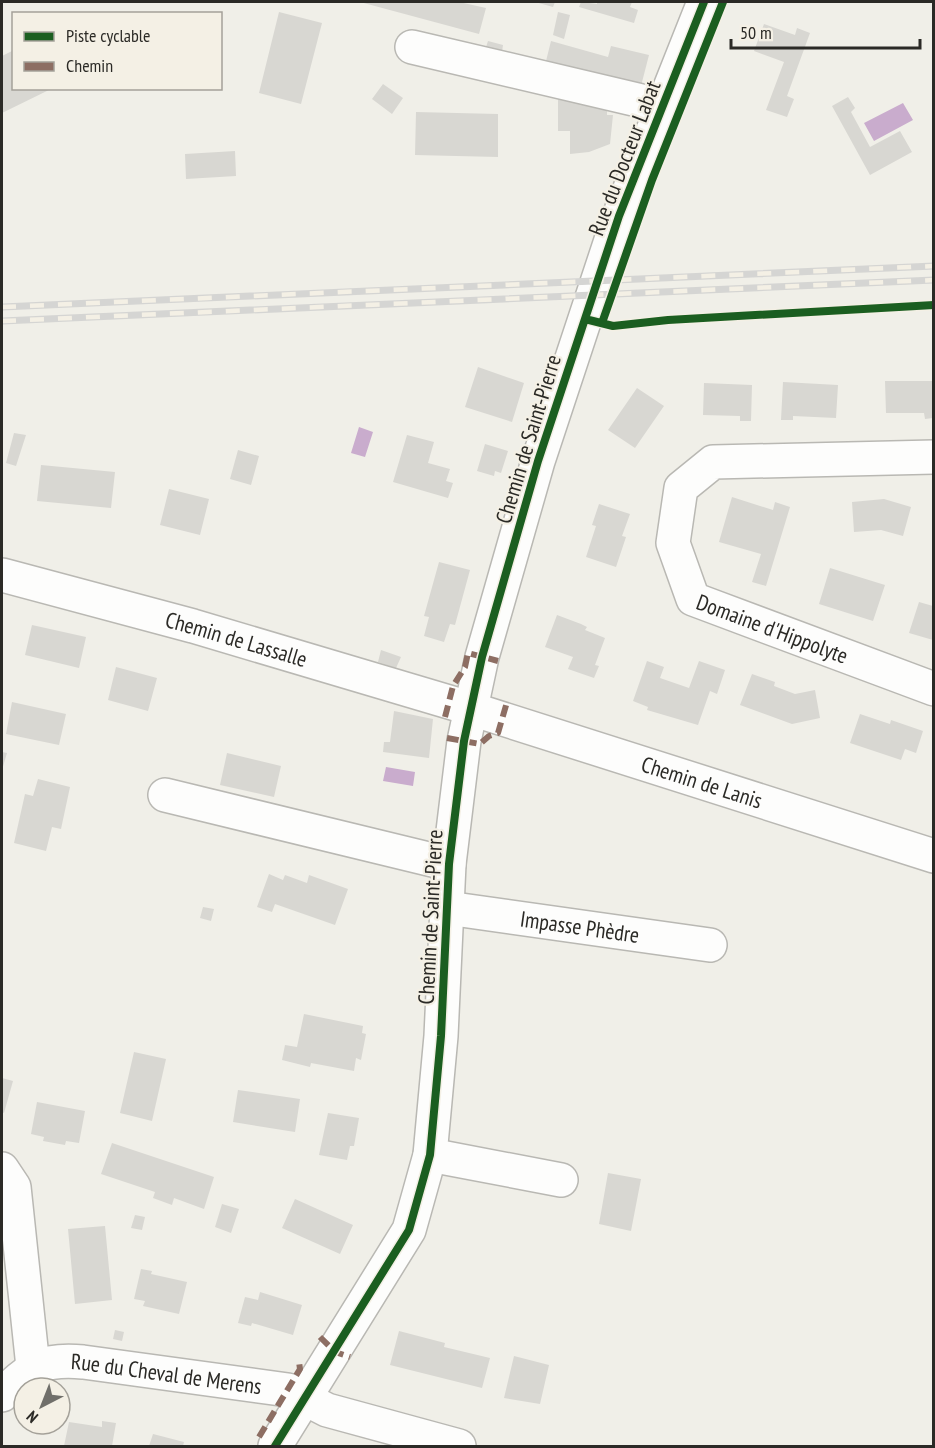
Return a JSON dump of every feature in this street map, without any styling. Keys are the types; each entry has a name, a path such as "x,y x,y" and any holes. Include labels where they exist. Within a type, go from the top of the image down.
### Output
{"street":[{"name":"Rue du Docteur Labat","path":"581,329 619,216 704,2"},
{"path":"412,47 663,106"},
{"name":"Chemin de Saint-Pierre","path":"275,1446 410,1230 430,1155 441,1036 449,864 470,708 482,657 538,461 581,329"},
{"name":"Domaine d'Hippolyte","path":"933,458 713,462 681,488 673,543 693,598 933,689"},
{"name":"Chemin de Lassalle","path":"2,575 193,626 470,708"},
{"name":"Chemin de Lanis","path":"470,708 933,856"},
{"path":"165,795 449,864"},
{"name":"Impasse Phèdre","path":"447,908 710,945"},
{"path":"430,1155 561,1180"},
{"path":"2,1169 14,1187 33,1367"},
{"name":"Rue du Cheval de Merens","path":"2,1395 33,1367 64,1360 82,1362 288,1390 327,1410 459,1446"}],"shaded area":[{"path":"903,103 913,120 874,141 864,123"},
{"path":"359,427 373,432 365,457 351,453"},
{"path":"386,767 415,772 413,786 383,781"}],"building":[{"path":"360,2 459,2 486,8 479,34"},
{"path":"535,2 555,2 553,7"},
{"path":"581,2 597,4 597,2 632,2 630,7 638,10 634,23 579,7"},
{"path":"279,12 322,23 301,104 259,93"},
{"path":"558,12 570,15 564,39 553,35"},
{"path":"764,24 795,35 797,28 810,33 787,96 794,99 787,117 766,110 784,62 754,51"},
{"path":"488,41 503,45 502,52 486,47"},
{"path":"551,41 608,57 611,46 649,55 641,86 546,61"},
{"path":"12,51 12,90 49,90 2,113 2,56"},
{"path":"383,84 403,98 392,114 372,99"},
{"path":"848,97 855,108 851,112 870,147 900,131 912,152 870,175 832,106"},
{"path":"558,99 607,100 607,115 613,115 610,144 589,152 570,154 570,131 558,131"},
{"path":"416,112 498,114 498,157 415,155"},
{"path":"235,151 236,176 186,179 185,154"},
{"path":"478,367 524,383 512,422 465,407"},
{"path":"885,381 933,381 933,418 925,419 924,413 886,413"},
{"path":"783,382 838,385 836,418 793,416 793,420 781,420"},
{"path":"704,383 752,385 751,421 740,421 740,416 703,415"},
{"path":"637,388 664,406 635,448 608,430"},
{"path":"14,433 26,435 16,466 6,463"},
{"path":"407,435 434,442 428,463 450,469 446,481 453,483 448,498 393,482"},
{"path":"485,444 508,451 501,473 495,471 494,476 477,471"},
{"path":"238,450 259,456 251,485 230,479"},
{"path":"41,465 115,472 111,508 37,501"},
{"path":"169,489 209,499 200,535 160,525"},
{"path":"732,497 773,510 775,502 790,507 766,586 752,582 761,554 719,542"},
{"path":"884,499 911,507 903,536 881,530 854,532 852,502"},
{"path":"599,504 630,514 622,536 626,537 616,567 586,557 596,526 592,525"},
{"path":"439,562 470,570 455,625 450,624 444,642 424,636 429,617 424,616"},
{"path":"830,568 885,585 873,621 819,604"},
{"path":"919,602 933,606 933,640 909,633"},
{"path":"557,615 581,624 587,627 585,630 605,638 595,665 599,666 594,678 568,669 573,657 545,647"},
{"path":"32,625 86,637 79,668 25,655"},
{"path":"381,650 401,657 396,668 378,662"},
{"path":"647,661 664,667 660,678 689,688 699,661 725,670 717,694 710,691 698,725 647,710 648,707 633,701"},
{"path":"116,667 157,678 148,711 108,700"},
{"path":"752,674 775,682 774,686 795,694 815,690 820,718 792,724 740,705"},
{"path":"12,702 66,714 59,745 6,734"},
{"path":"394,711 433,719 429,758 383,752 384,742 390,742"},
{"path":"860,714 890,724 891,720 923,731 916,753 905,749 901,760 850,743"},
{"path":"2,752 7,753 2,770"},
{"path":"227,753 281,766 274,797 220,785"},
{"path":"38,779 70,787 61,829 52,827 46,851 14,843 25,794 33,796"},
{"path":"269,874 283,880 285,875 307,883 309,875 348,889 335,925 275,904 272,912 257,907"},
{"path":"203,907 214,909 211,921 200,918"},
{"path":"304,1014 363,1026 362,1033 366,1034 361,1060 356,1058 354,1071 311,1063 310,1067 282,1060 285,1045 297,1047"},
{"path":"134,1052 166,1059 152,1121 120,1113"},
{"path":"2,1078 13,1081 4,1113 2,1112"},
{"path":"238,1090 300,1099 295,1132 233,1122"},
{"path":"37,1102 85,1111 79,1143 66,1141 65,1145 43,1141 44,1137 31,1134"},
{"path":"328,1113 359,1118 354,1146 350,1146 347,1160 319,1155"},
{"path":"112,1143 214,1177 204,1209 174,1198 172,1205 153,1198 155,1192 101,1174"},
{"path":"608,1173 641,1179 631,1231 599,1224"},
{"path":"295,1199 353,1225 340,1254 282,1228"},
{"path":"222,1204 239,1209 231,1233 215,1227"},
{"path":"135,1215 145,1217 142,1230 131,1228"},
{"path":"105,1226 112,1300 75,1304 68,1229"},
{"path":"141,1269 152,1271 151,1274 187,1282 179,1314 143,1306 145,1301 134,1299"},
{"path":"260,1292 302,1305 293,1335 252,1323 251,1326 238,1323 245,1297 258,1300"},
{"path":"115,1330 124,1332 122,1341 113,1339"},
{"path":"399,1331 445,1343 444,1347 490,1358 482,1388 390,1365"},
{"path":"514,1356 549,1365 540,1404 504,1398"},
{"path":"102,1421 116,1423 112,1446 64,1446 66,1436 72,1436 72,1422 102,1427"},
{"path":"153,1434 184,1442 183,1446 149,1446"}],"railway":[{"path":"2,307 934,266"},
{"path":"2,321 934,280"}],"marked path":[{"path":"445,717 453,686 465,667 468,653 498,661"},
{"path":"447,738 480,744 489,736 498,733 507,702"},
{"path":"320,1337 335,1352 350,1357"},
{"path":"259,1437 300,1369 299,1362"}],"cycle path":[{"path":"275,1446 409,1230 430,1155 441,1036 449,864 464,741 482,657 538,461 619,216 704,2"},
{"path":"602,323 652,180 723,2"},
{"path":"585,319 613,326 668,320 934,305"}]}
